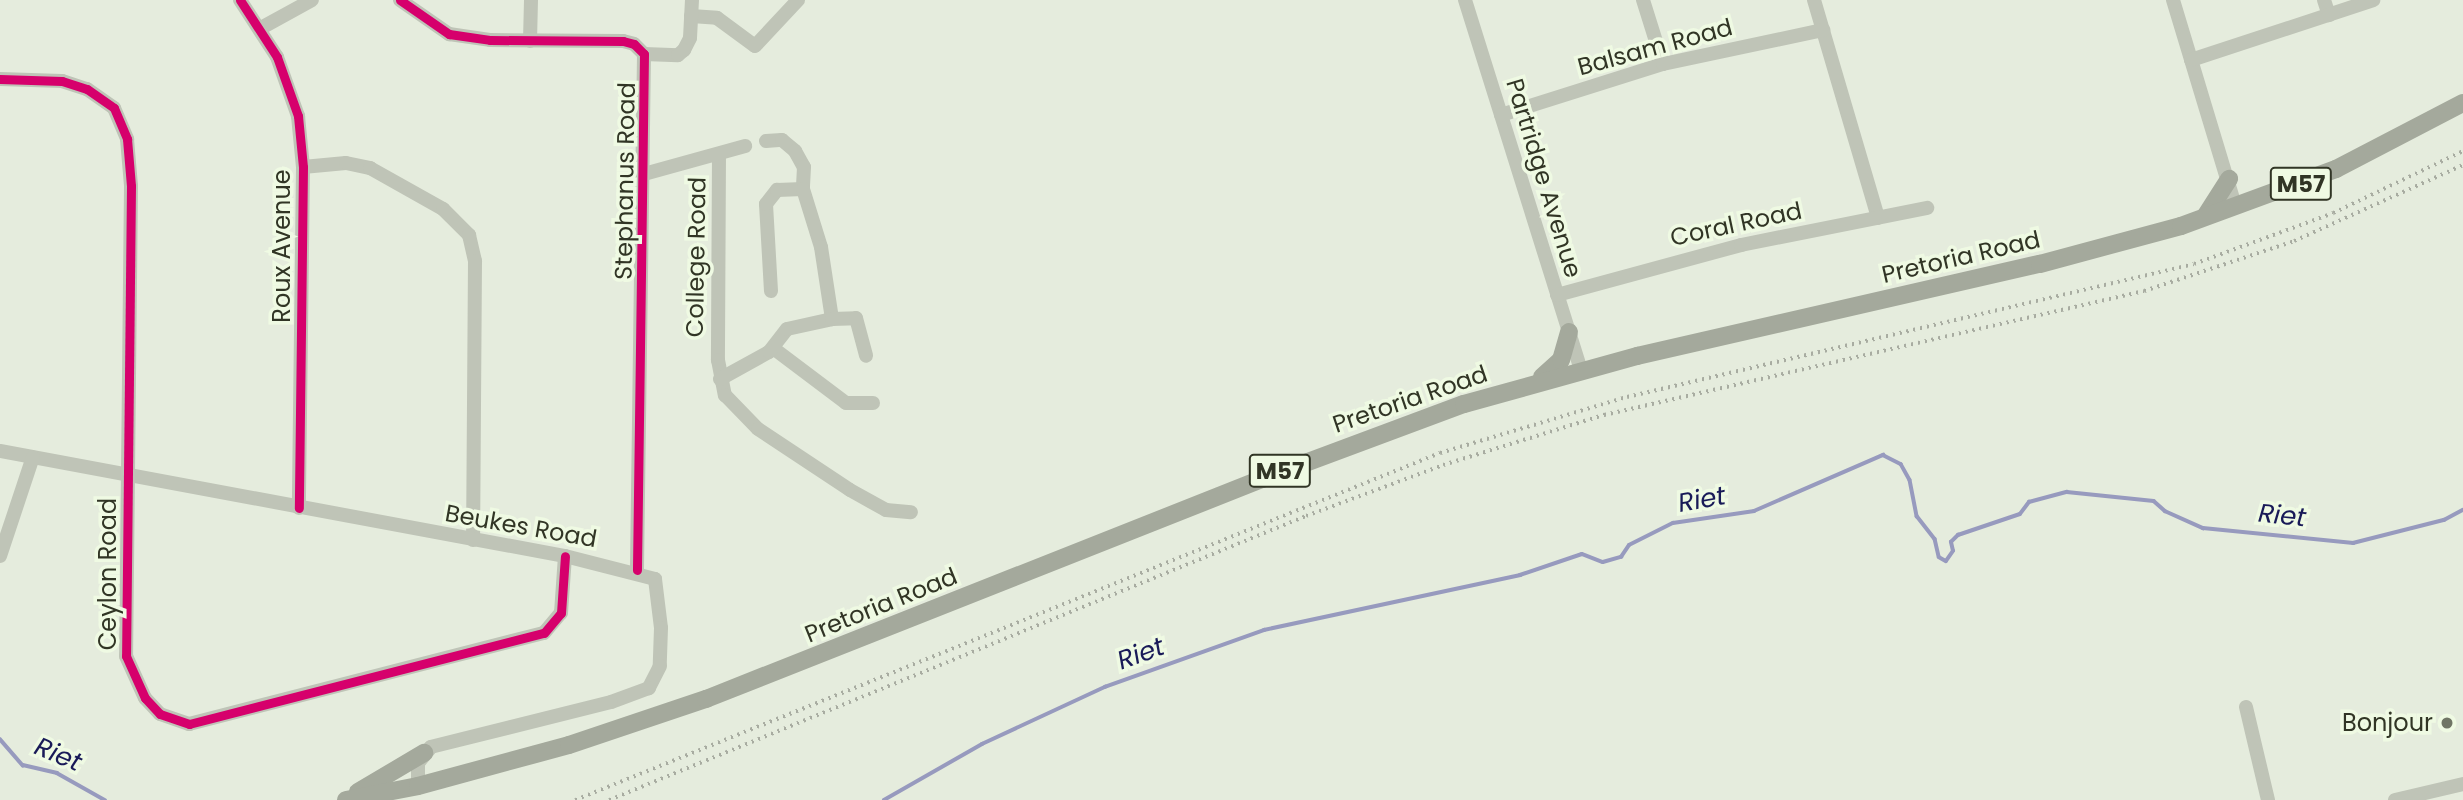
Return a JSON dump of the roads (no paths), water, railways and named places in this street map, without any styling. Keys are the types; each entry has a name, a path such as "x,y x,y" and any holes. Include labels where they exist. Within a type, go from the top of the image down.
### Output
{"main road":[{"name":"Pretoria Road","path":"344,800 418,786 569,745 706,699 1274,474 1534,383 2040,264 2203,218 2263,198 2365,157 2463,103"},
{"path":"2203,218 2228,177 2245,191 2263,198"},
{"path":"1534,383 1562,360 1569,332"},
{"path":"344,800 423,754 442,780"}],"street":[{"name":"Roux Avenue","path":"240,0 261,28 295,102 303,167 299,508"},
{"path":"261,28 312,0"},
{"name":"Stephanus Road","path":"400,0 449,34 530,41 629,42 644,54 637,570"},
{"path":"530,41 531,0"},
{"path":"644,54 681,53 690,38 692,0"},
{"path":"691,16 718,18 755,46 798,0"},
{"name":"Partridge Avenue","path":"1465,0 1581,370"},
{"path":"1643,0 1663,64"},
{"path":"1814,0 1878,218"},
{"path":"2173,0 2235,206"},
{"path":"2324,0 2329,15"},
{"path":"2191,60 2373,0"},
{"name":"Balsam Road","path":"1501,115 1663,64 1823,30"},
{"name":"Ceylon Road","path":"0,79 62,81 87,89 114,108 124,127 131,186 127,664 152,706 179,724 544,633 561,612 565,556"},
{"path":"766,141 782,140 795,151 804,167 803,189 821,247 832,319"},
{"name":"College Road","path":"644,174 745,146"},
{"name":"College Road","path":"719,154 720,379"},
{"path":"303,167 346,163 370,168 443,209 469,235 475,261 473,540"},
{"path":"771,291 766,204 777,191 803,189"},
{"name":"Coral Road","path":"1557,295 1741,245 1927,208"},
{"path":"866,356 856,318 832,319 794,325 773,348 720,379 731,404 770,439 874,505 911,512"},
{"path":"773,348 846,403 873,403"},
{"name":"Beukes Road","path":"0,451 637,570"},
{"path":"0,556 33,457"},
{"path":"418,786 416,767 423,754 447,742 611,702 649,688 660,666 659,590 655,579 637,570"},
{"path":"2246,707 2268,800"},
{"path":"2404,799 2463,784"},
{"path":"2404,799 2463,790"}],"waterway":[{"name":"Riet","path":"884,800 982,744 1105,687 1264,630 1520,575 1582,554 1603,562 1621,557 1629,545 1673,523 1754,511 1883,455 1901,464 1910,480 1917,516 1935,539 1939,557 1946,561 1953,551 1951,542 1958,535 2020,514 2029,502 2067,492 2154,501 2165,511 2203,528 2353,543 2444,520 2463,510"},
{"name":"Riet","path":"0,739 23,765 57,773 105,800"}],"railway":[{"path":"575,800 1440,453 1627,397 2194,264 2333,213 2463,151"},
{"path":"609,800 1306,516 1443,465 1604,415 2144,291 2294,241 2463,165"}],"place":[{"name":"Bonjour","path":"2447,723"}]}
